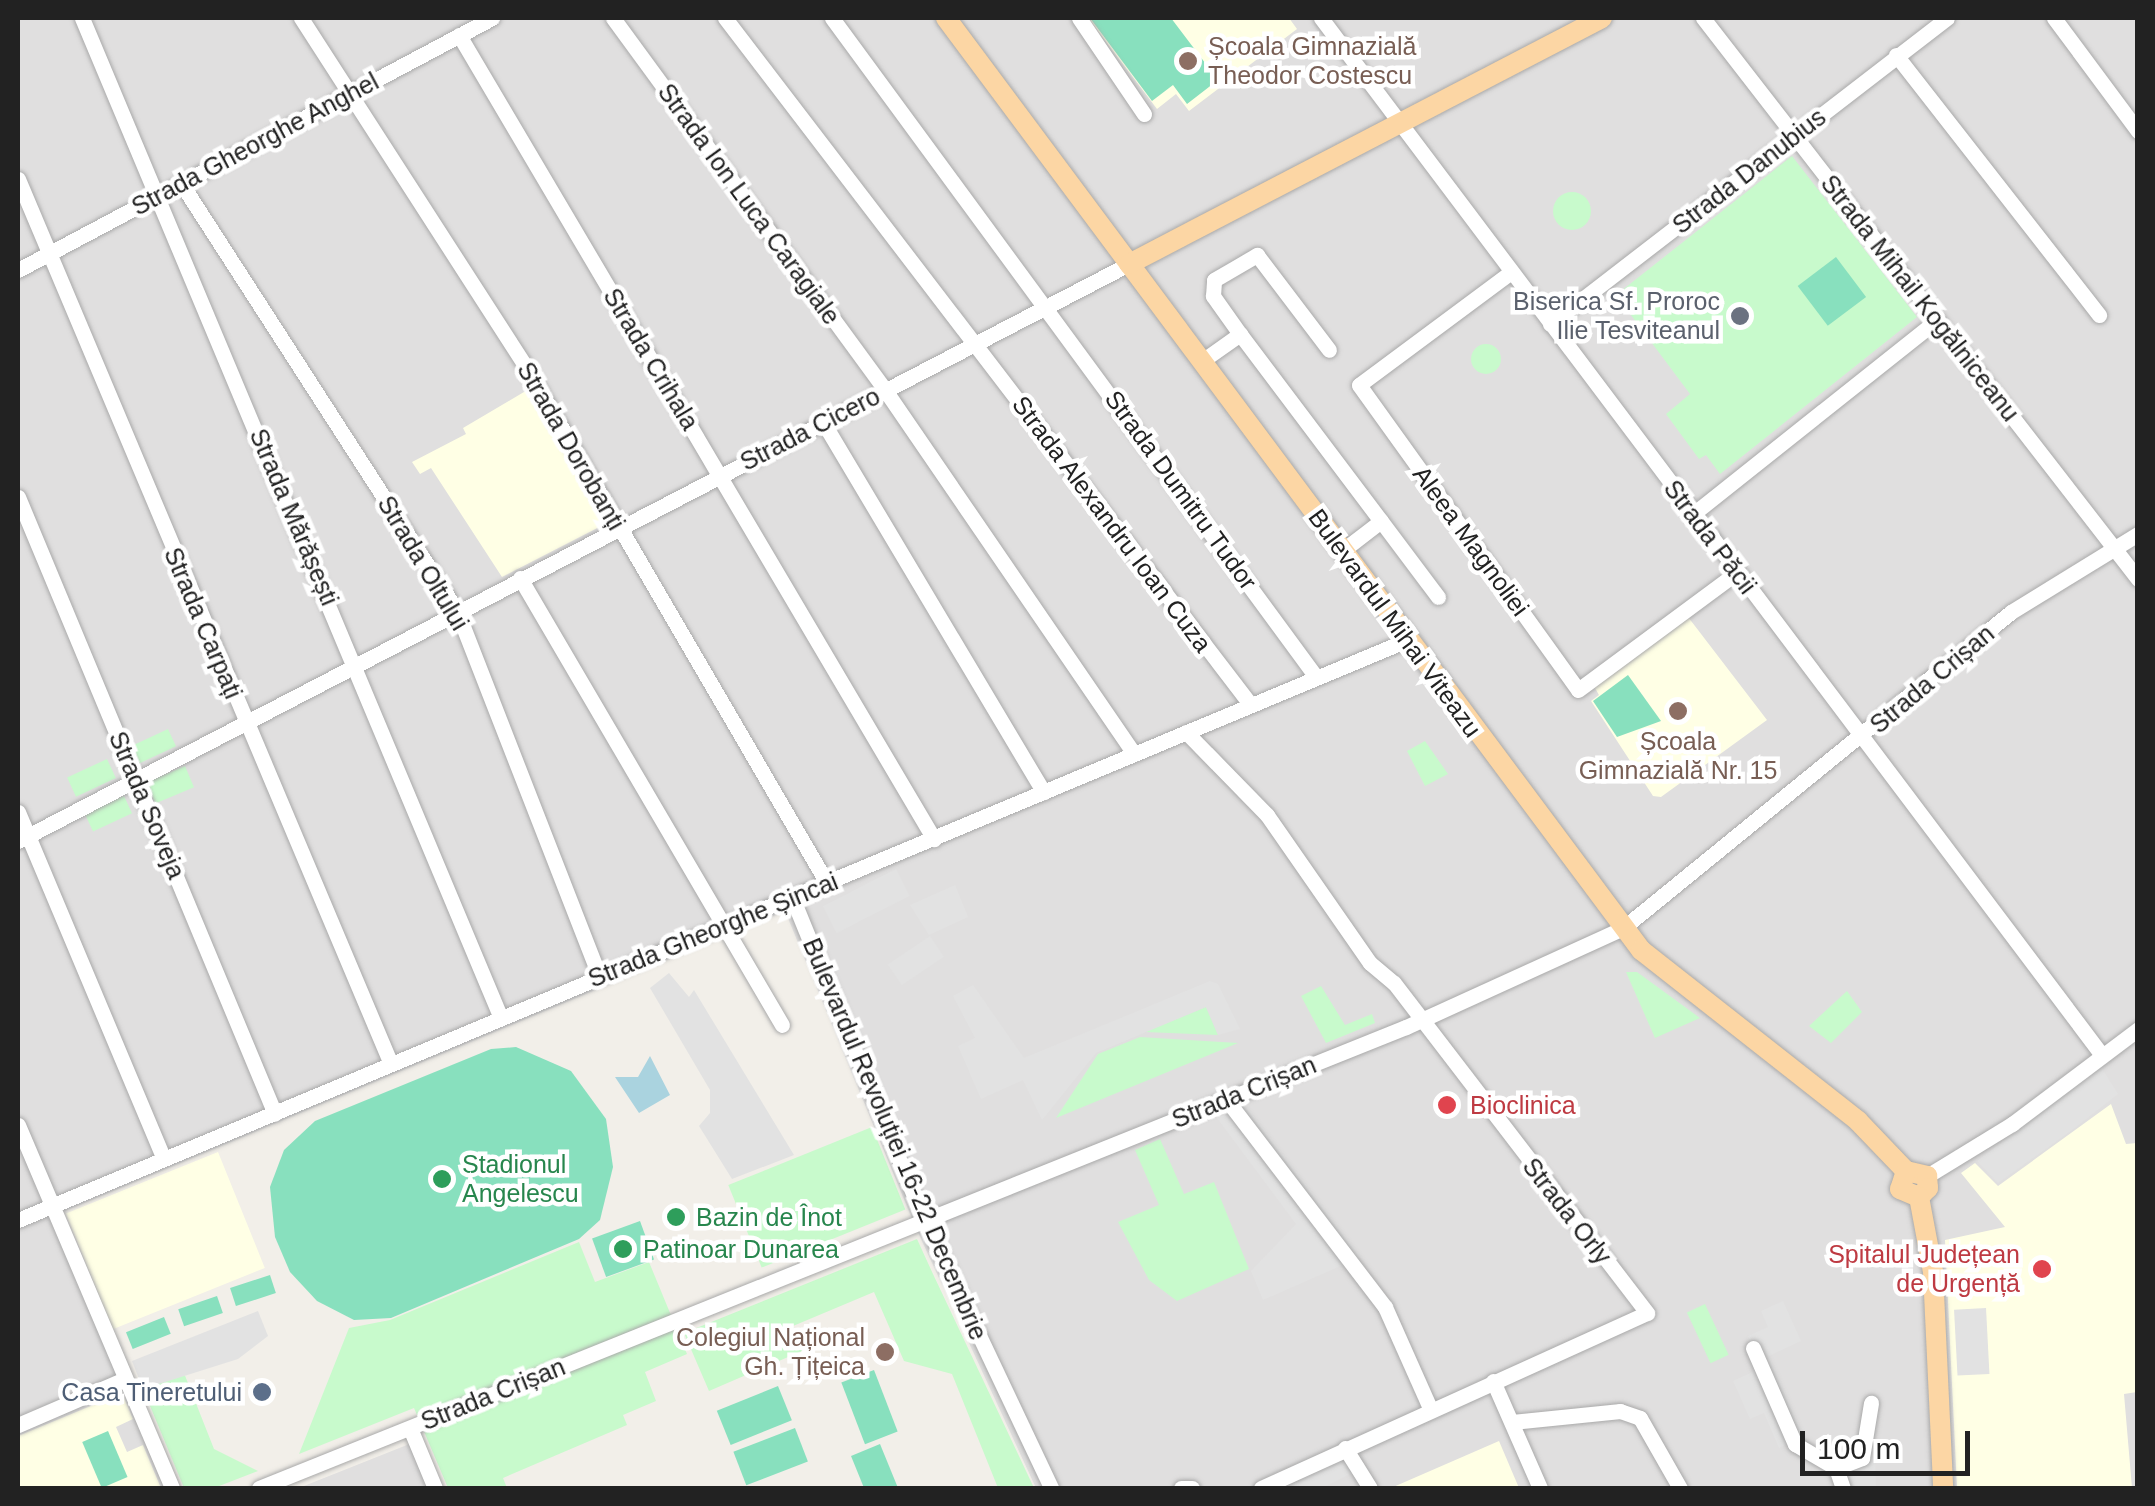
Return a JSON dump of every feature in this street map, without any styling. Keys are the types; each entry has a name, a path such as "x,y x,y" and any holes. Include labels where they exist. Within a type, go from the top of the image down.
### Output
{"main road":[{"name":"Bulevardul Mihai Viteazu","path":"946,18 1640,950 1858,1121 1916,1173 1900,1188 1920,1197 1934,1272 1943,1488"},
{"name":"Strada Cicero","path":"1129,264 1602,18"}],"street":[{"name":"Strada Mărășești","path":"82,18 160,194 502,1018"},
{"name":"Strada Dorobanți","path":"301,18 525,365 827,883"},
{"name":"Strada Gheorghe Anghel","path":"18,270 492,18"},
{"name":"Strada Ion Luca Caragiale","path":"613,18 885,390 1134,754"},
{"name":"Strada Alexandru Ioan Cuza","path":"725,18 1250,704"},
{"name":"Strada Dumitru Tudor","path":"832,18 1316,677"},
{"path":"1079,18 1144,114"},
{"name":"Strada Păcii","path":"1321,18 2102,1055"},
{"name":"Strada Mihail Kogălniceanu","path":"1703,18 2138,579"},
{"name":"Strada Danubius","path":"1550,324 1947,18"},
{"path":"2054,18 2138,131"},
{"name":"Strada Crihala","path":"459,35 934,838"},
{"path":"1896,55 2099,315"},
{"name":"Strada Carpați","path":"18,180 391,1064"},
{"name":"Strada Oltului","path":"182,182 457,611 600,977"},
{"path":"1329,350 1258,255 1214,280 1213,296 1438,597"},
{"name":"Strada Cicero","path":"22,838 1045,304 1129,264"},
{"name":"Aleea Magnoliei","path":"1511,272 1358,385 1578,690 1736,573"},
{"path":"1692,514 1937,320"},
{"path":"1202,361 1240,334"},
{"path":"822,422 1044,792"},
{"name":"Strada Soveja","path":"18,497 275,1114"},
{"path":"1342,551 1381,522"},
{"name":"Strada Crișan","path":"258,1488 300,1481 410,1428 1420,1021 1623,928 2012,612 2138,534"},
{"path":"520,578 782,1025"},
{"name":"Strada Gheorghe Șincai","path":"18,1220 1408,640"},
{"name":"Strada Orly","path":"1186,732 1268,815 1370,963 1420,1021 1647,1314 1430,1408 1261,1488"},
{"path":"18,812 22,838 164,1158"},
{"name":"Bulevardul Revoluției 16-22 Decembrie","path":"792,897 925,1221 1050,1488"},
{"path":"1916,1173 2012,1124 2138,1029"},
{"path":"1226,1099 1385,1307 1430,1408"},
{"path":"18,1125 172,1488"},
{"path":"1753,1348 1795,1444 1836,1468 1844,1488"},
{"path":"18,1425 126,1380"},
{"path":"1493,1381 1540,1488"},
{"path":"1836,1468 1862,1458 1871,1403"},
{"path":"1512,1422 1620,1411 1640,1418 1680,1488"},
{"path":"410,1428 434,1488"},
{"path":"1345,1448 1370,1488"},
{"path":"1181,1488 1192,1488"}],"shaded area":[{"path":"18,18 2137,18 2137,1488 1036,1488 915,1226 785,911 58,1214 172,1488 18,1488"},
{"name":"Școala Gimnazială Theodor Costescu","path":"1088,18 1289,18 1297,29 1189,111 1176,94 1157,109"},
{"path":"529,389 609,522 502,577 431,468 420,474 412,462 466,434 463,428"},
{"name":"Școala Gimnazială Nr. 15","path":"1685,613 1767,720 1661,797 1653,796 1591,701 1599,695 1592,683"},
{"path":"896,869 910,896 837,933 823,906"},
{"path":"955,885 968,917 929,935 910,905"},
{"path":"930,936 944,957 902,985 888,965"},
{"path":"669,973 689,997 694,990 794,1155 732,1179 699,1126 710,1113 710,1090 650,988"},
{"path":"1210,981 1218,984 1240,1029 1218,1035 1206,1007 1096,1053 1042,1120 1023,1080 981,1099 958,1046 975,1038 953,996 973,985 1024,1058"},
{"path":"2101,1067 2118,1094 2072,1130 1998,1183 1977,1161"},
{"name":"Spitalul Județean de Urgență","path":"2111,1104 2126,1144 2137,1143 2137,1392 2124,1394 2132,1488 1957,1488 1945,1240 2005,1227 1961,1173 1975,1163 1998,1186"},
{"path":"1246,1106 1361,1257 1263,1300 1251,1271 1296,1224 1217,1118"},
{"path":"218,1152 265,1268 113,1329 66,1213"},
{"path":"1783,1301 1801,1341 1769,1356 1804,1436 1779,1448 1764,1413 1750,1419 1733,1381 1761,1368 1748,1336 1768,1327 1761,1311"},
{"path":"1986,1308 1989,1374 1957,1376 1954,1310"},
{"path":"258,1311 268,1336 238,1359 143,1389 132,1361"},
{"path":"122,1393 133,1419 116,1427 127,1452 143,1445 161,1488 18,1488 18,1436"},
{"path":"417,1441 437,1488 299,1488"},
{"path":"1499,1441 1519,1488 1391,1488"},
{"path":"1862,1441 1875,1463 1876,1488 1843,1488 1835,1453"},
{"path":"1348,1453 1360,1469 1322,1488 1271,1488"}],"green space":[{"path":"1090,18 1171,18 1218,80 1187,104 1173,85 1152,101"},
{"path":"1792,156 1917,317 1720,474 1706,455 1699,459 1666,414 1690,394 1616,295"},
{"path":"1572,192 1585,198 1591,211 1585,224 1572,230 1559,224 1553,211 1559,198"},
{"path":"1836,257 1866,297 1828,326 1798,286"},
{"path":"1486,344 1497,348 1501,359 1497,370 1486,374 1475,370 1471,359 1475,348"},
{"path":"1628,675 1661,721 1617,737 1593,701"},
{"path":"168,729 176,746 138,764 130,747"},
{"path":"1425,741 1448,774 1425,786 1407,751"},
{"path":"107,759 116,778 76,797 67,778"},
{"path":"185,766 194,787 155,804 146,782"},
{"path":"124,796 132,813 93,831 85,814"},
{"path":"1626,972 1637,972 1700,1018 1655,1038"},
{"path":"1321,986 1345,1025 1372,1014 1375,1023 1326,1043 1301,996"},
{"path":"1847,991 1862,1012 1831,1043 1809,1026"},
{"path":"1206,1007 1218,1035 1145,1032"},
{"path":"1140,1037 1238,1043 1056,1118 1098,1054"},
{"name":"Stadionul Angelescu","path":"516,1047 571,1071 606,1119 613,1167 600,1220 579,1239 391,1318 354,1320 317,1301 290,1272 275,1237 270,1187 284,1150 315,1121 491,1049"},
{"path":"872,1127 905,1210 762,1268 728,1185"},
{"path":"1160,1139 1184,1194 1214,1182 1249,1269 1177,1301 1149,1280 1118,1222 1159,1205 1135,1150"},
{"name":"Patinoar Dunarea","path":"640,1221 654,1260 606,1277 592,1238"},
{"path":"917,1239 1034,1488 998,1488 952,1374 904,1361 874,1292 793,1326 802,1351 709,1391 684,1333"},
{"path":"579,1242 595,1282 649,1262 687,1354 645,1372 656,1401 623,1415 627,1425 503,1478 507,1488 448,1488 414,1408 299,1454 349,1328 390,1320"},
{"path":"270,1275 276,1293 236,1306 230,1288"},
{"path":"217,1296 223,1313 184,1326 178,1309"},
{"path":"1705,1304 1729,1355 1711,1363 1687,1312"},
{"path":"164,1317 171,1334 133,1349 126,1332"},
{"path":"874,1370 898,1432 865,1444 841,1383"},
{"path":"184,1373 214,1449 258,1471 214,1488 184,1488 143,1389"},
{"path":"778,1386 792,1420 731,1445 717,1411"},
{"path":"795,1428 808,1462 746,1485 733,1452"},
{"path":"108,1431 128,1477 102,1488 82,1442"},
{"path":"880,1444 898,1488 864,1488 851,1456"}],"water":[{"path":"650,1056 670,1095 639,1113 615,1077 638,1077"}],"place":[{"name":"Școala Gimnazială Theodor Costescu","path":"1188,61"},
{"name":"Biserica Sf. Proroc Ilie Tesviteanul","path":"1740,316"},
{"name":"Școala Gimnazială Nr. 15","path":"1678,711"},
{"name":"Bioclinica","path":"1447,1105"},
{"name":"Stadionul Angelescu","path":"442,1179"},
{"name":"Bazin de Înot","path":"676,1217"},
{"name":"Patinoar Dunarea","path":"623,1249"},
{"name":"Spitalul Județean de Urgență","path":"2042,1269"},
{"name":"Colegiul Național Gh. Țițeica","path":"885,1352"},
{"name":"Casa Tineretului","path":"262,1392"}]}
